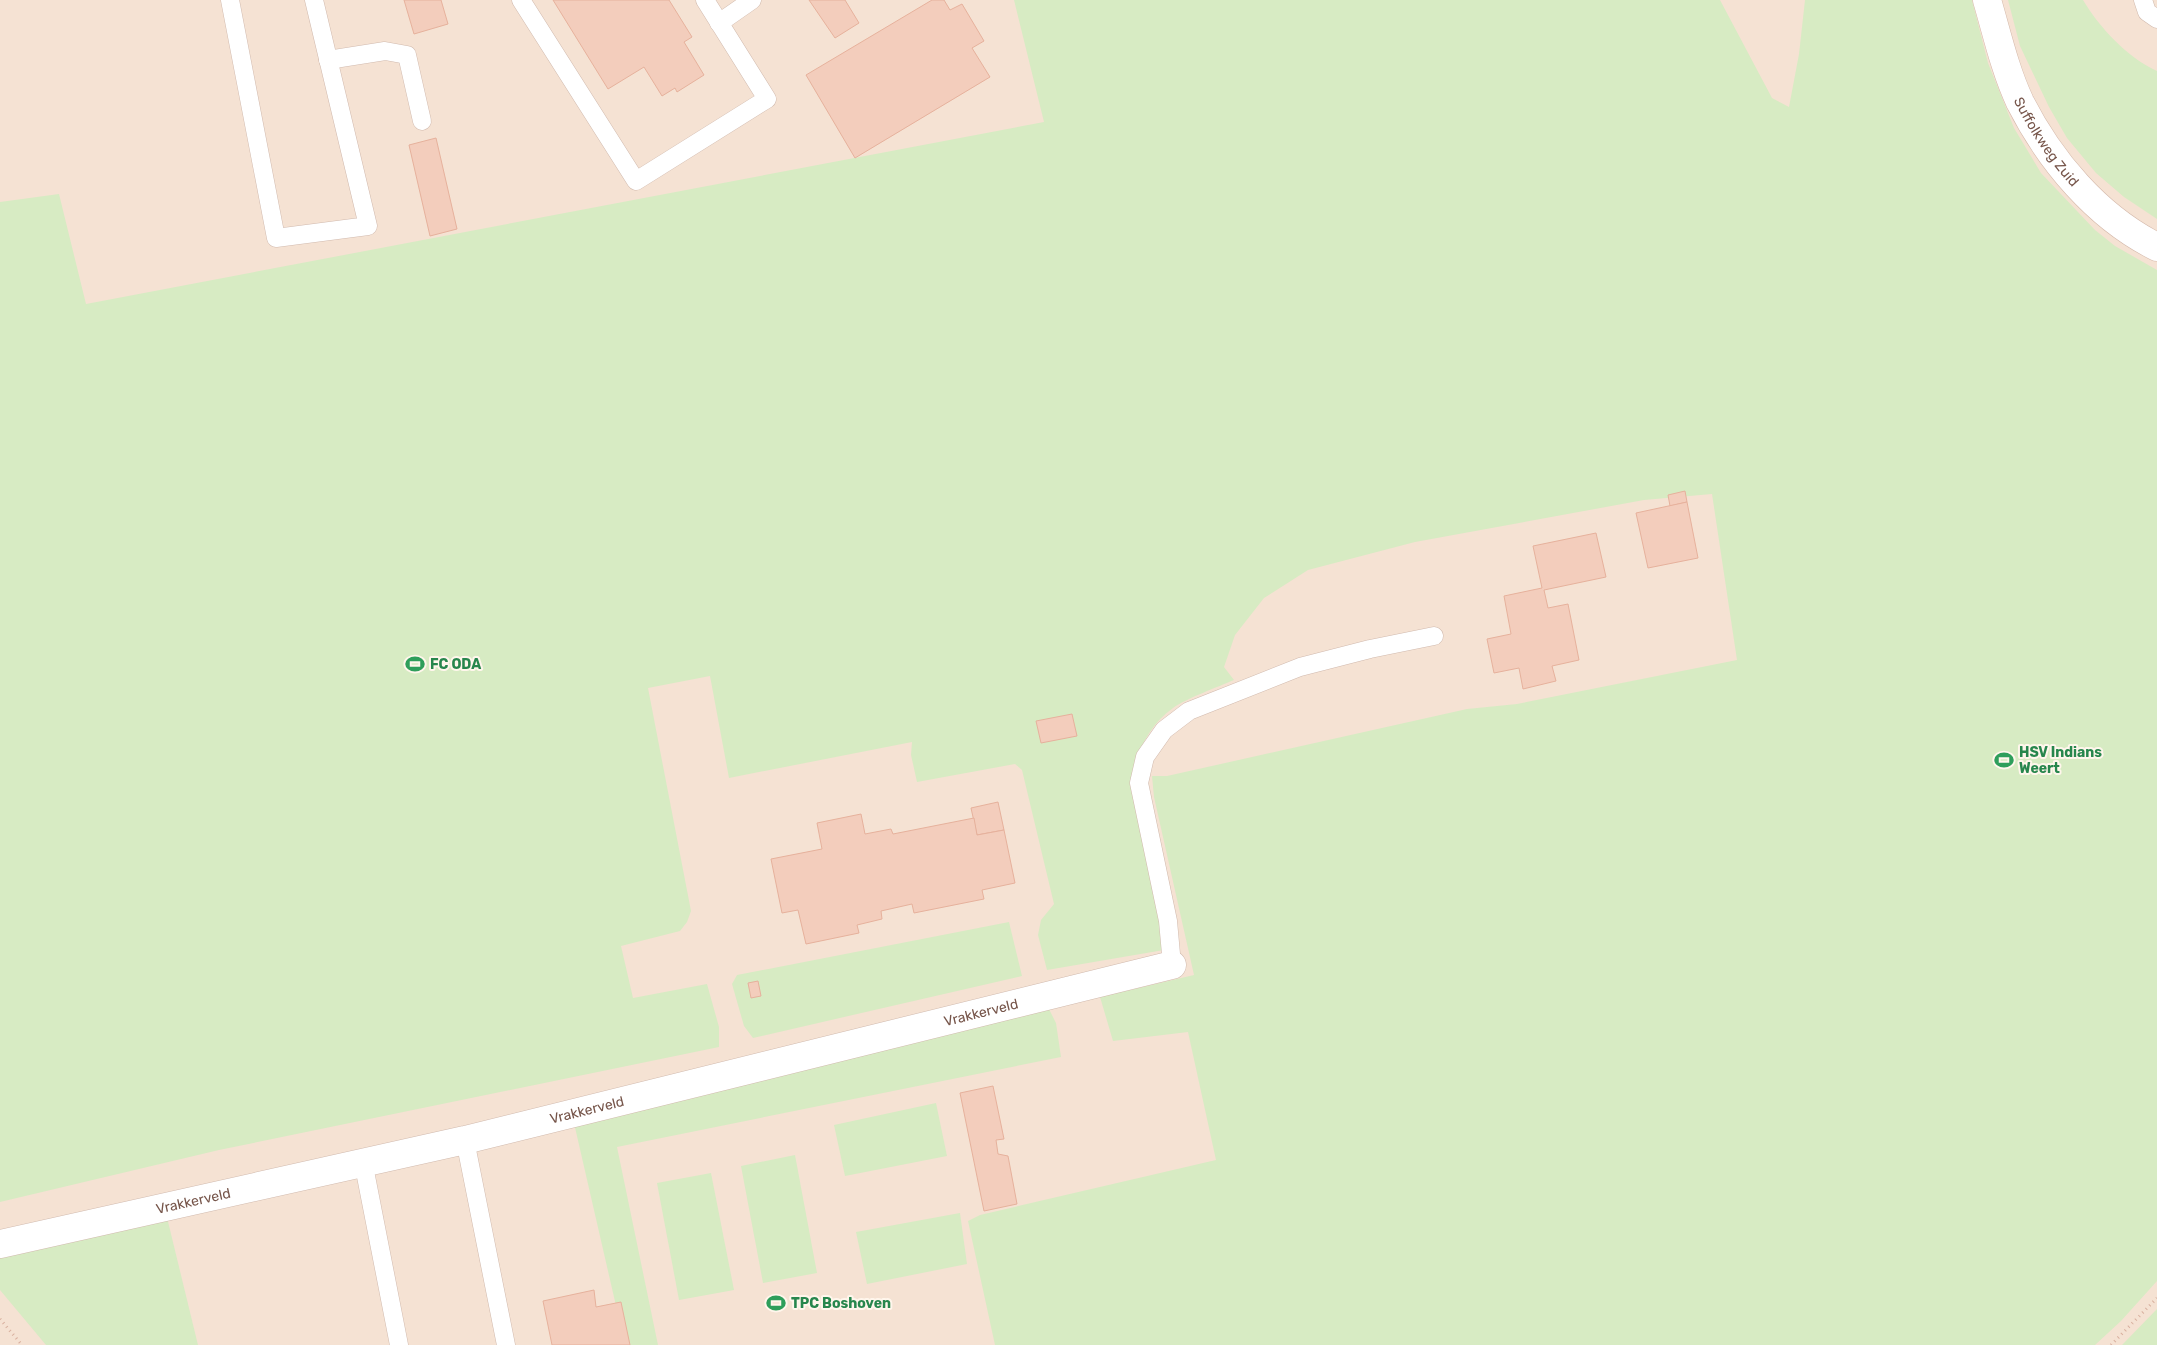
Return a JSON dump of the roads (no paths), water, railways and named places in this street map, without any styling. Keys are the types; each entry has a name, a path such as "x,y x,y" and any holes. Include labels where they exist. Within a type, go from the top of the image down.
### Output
{"street":[{"name":"Suffolkweg Zuid","path":"1987,0 2005,63 2020,101 2056,159 2089,197 2117,222 2157,247"},
{"name":"Vrakkerveld","path":"0,1244 363,1161 465,1140 1172,965"}],"lane":[{"path":"230,0 276,238 368,226 314,0"},
{"path":"521,0 636,181 767,99 705,0"},
{"path":"720,23 752,0"},
{"path":"2143,0 2147,12 2157,19"},
{"path":"328,60 385,51 407,55 422,121"},
{"path":"1172,965 1168,920 1139,783 1145,757 1164,730 1189,711 1300,667 1370,649 1434,636"},
{"path":"465,1140 506,1345"},
{"path":"363,1161 399,1345"}],"place":[{"name":"FC ODA","path":"415,664"},
{"name":"HSV Indians Weert","path":"2004,760"},
{"name":"TPC Boshoven","path":"776,1303"}]}
